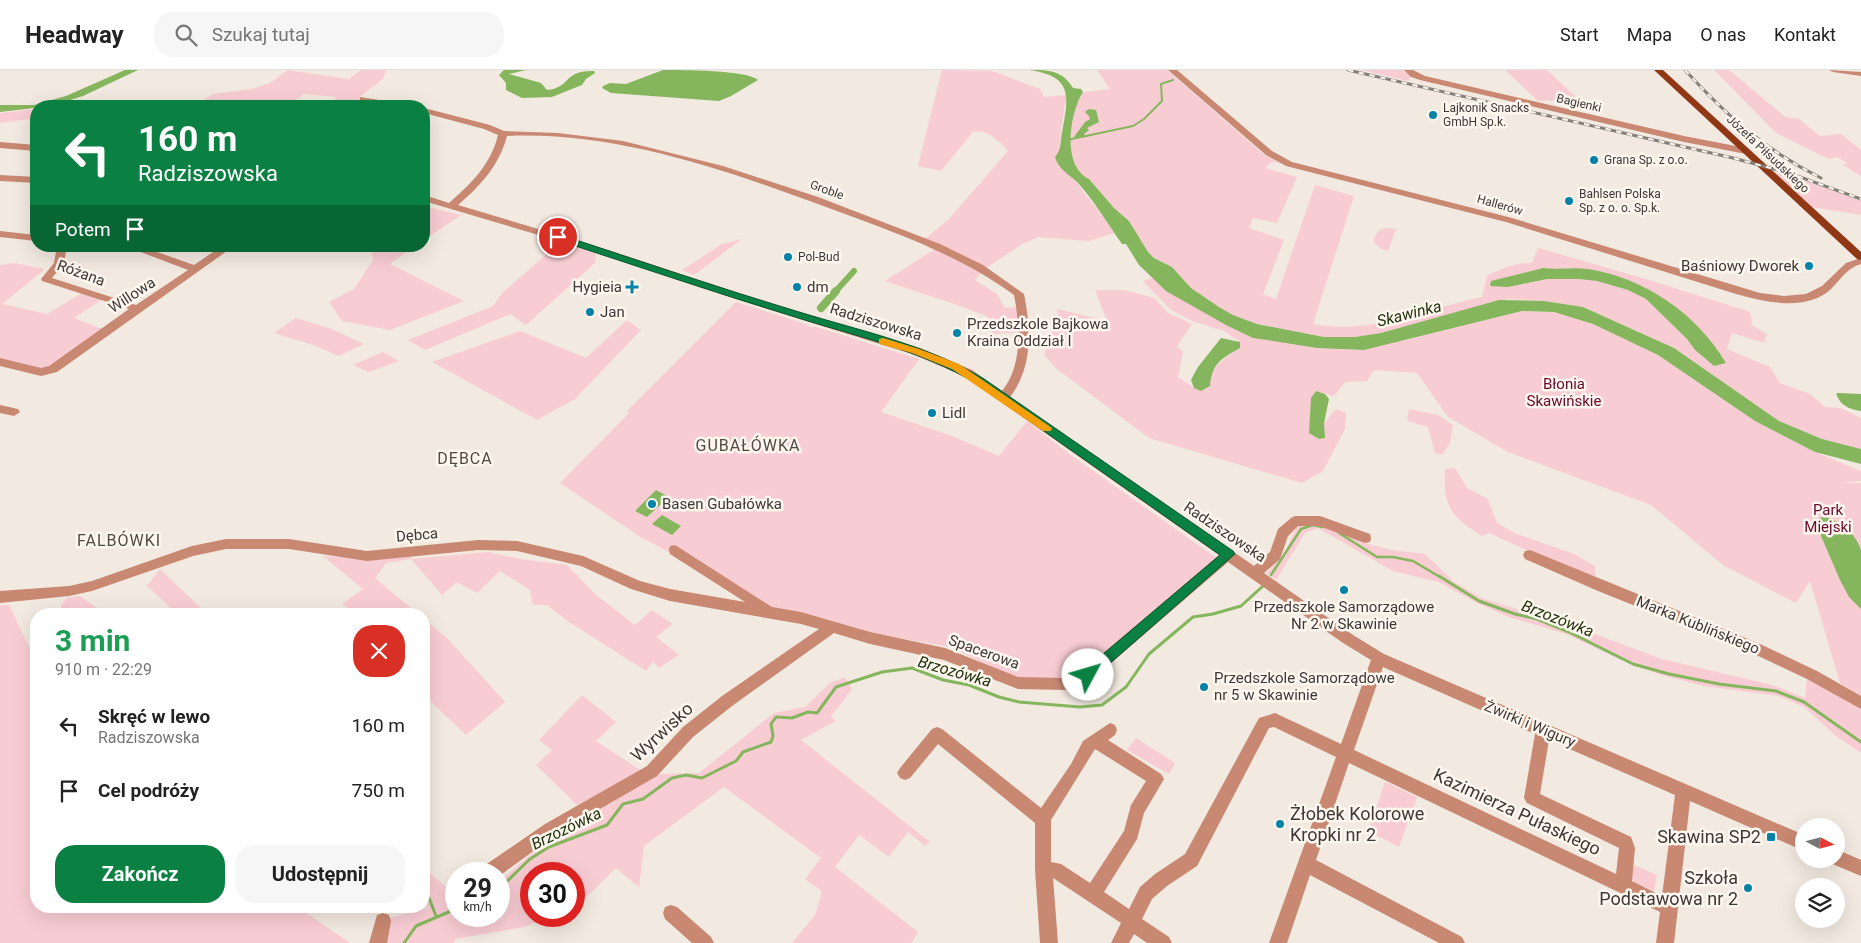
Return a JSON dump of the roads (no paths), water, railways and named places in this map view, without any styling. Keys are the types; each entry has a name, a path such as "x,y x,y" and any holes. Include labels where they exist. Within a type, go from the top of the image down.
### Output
{"main road":[{"name":"Józefa Piłsudskiego","path":"1658,70 1861,259"}],"street":[{"name":"Hallerów","path":"1172,70 1269,153 1282,160 1306,169 1509,220 1759,296 1785,299 1810,297 1824,290 1847,264 1861,259"},
{"name":"Bagienki","path":"1408,70 1414,75 1423,78 1494,96 1746,151"},
{"path":"1833,70 1861,74"},
{"path":"363,99 368,100"},
{"name":"Groble","path":"430,113 487,127 504,134 552,134 609,141 692,159 777,185 885,225 984,268 1019,294 1023,311 1023,356 1012,389 1003,398"},
{"path":"452,206 477,184 490,167 504,134"},
{"path":"0,145 30,148"},
{"path":"0,178 30,180"},
{"name":"Radziszowska","path":"430,200 602,251 759,303 916,351 962,370 1269,582"},
{"path":"0,236 30,238"},
{"name":"Różana","path":"61,252 59,263 46,279 139,309"},
{"path":"147,252 196,269"},
{"name":"Willowa","path":"0,362 41,372 53,369 106,330 220,252"},
{"name":"Hallerów","path":"1841,273 1861,266"},
{"path":"0,409 14,412"},
{"path":"1256,573 1275,555 1283,533 1295,521 1320,522 1365,538"},
{"name":"Dębca","path":"0,597 69,591 92,586 192,551 226,544 289,544 366,556 478,545 517,546 582,561 608,570 636,585 670,595 801,618 833,627"},
{"path":"675,550 771,613"},
{"name":"Spacerowa","path":"833,627 870,638 944,654 1018,683 1047,685 1074,683 1083,679 1118,650 1229,554"},
{"name":"Marka Kublińskiego","path":"1530,555 1603,587 1756,648 1812,675 1861,703"},
{"name":"Żwirki i Wigury","path":"1269,582 1348,639 1379,658 1542,734 1795,839"},
{"name":"Wyrwisko","path":"504,862 551,828 652,771 688,732 727,701 833,627"},
{"path":"1278,943 1379,658"},
{"name":"Kazimierza Pułaskiego","path":"1120,943 1146,893 1154,885 1191,860 1264,723 1275,720 1670,908"},
{"path":"1049,943 1043,870 1043,820 1050,805 1076,769 1088,746 1110,730"},
{"path":"905,772 936,734 1043,820"},
{"path":"1542,734 1532,798 1625,842 1627,848 1623,884"},
{"path":"1093,894 1131,834 1137,810 1156,779 1104,746 1094,742"},
{"path":"1665,943 1683,791"},
{"path":"1845,861 1861,868"},
{"path":"1307,864 1456,943"},
{"path":"1043,870 1056,870 1164,943"},
{"path":"671,913 705,943"},
{"path":"378,943 383,920"}],"waterway":[{"path":"1067,140 1133,126 1144,119 1162,101 1161,84 1173,80"},
{"path":"835,292 854,271"},
{"path":"821,308 836,291"},
{"name":"Brzozówka","path":"1271,575 1301,529 1313,525 1322,527"},
{"name":"Brzozówka","path":"1339,533 1377,557 1393,557 1413,561 1440,577"},
{"name":"Brzozówka","path":"1439,576 1479,601 1515,614 1537,619 1569,632 1633,664 1669,674 1719,684 1776,691 1804,702 1861,742"},
{"name":"Brzozówka","path":"510,878 530,859 549,847 607,825 623,804 643,799 672,778 686,775 702,778 736,761 743,752 771,742 773,736 771,724 776,717 792,718 808,712 817,713 836,687 882,672 912,668 943,680 969,685 999,697 1019,702 1080,707 1102,705 1126,687 1149,654 1193,617 1213,614 1241,606 1263,586"},
{"path":"430,900 436,916"},
{"name":"Brzozówka","path":"404,943 416,926 445,914"}],"railway":[{"path":"1348,70 1733,158 1789,173 1861,199"},
{"path":"1685,70 1732,117 1764,144 1821,178"}],"place":[{"name":"Lajkonik Snacks GmbH Sp.k.","path":"1433,115"},
{"name":"Grana Sp. z o.o.","path":"1594,160"},
{"name":"Bahlsen Polska Sp. z o. o. Sp.k.","path":"1569,201"},
{"name":"Pol-Bud","path":"788,257"},
{"name":"Baśniowy Dworek","path":"1809,266"},
{"name":"Hygieia","path":"632,287"},
{"name":"dm","path":"797,287"},
{"name":"Jan","path":"590,312"},
{"name":"Przedszkole Bajkowa Kraina Oddział I","path":"957,333"},
{"name":"Lidl","path":"932,413"},
{"name":"Basen Gubałówka","path":"652,504"},
{"name":"Przedszkole Samorządowe Nr 2 w Skawinie","path":"1344,590"},
{"name":"Przedszkole Samorządowe nr 5 w Skawinie","path":"1204,687"},
{"name":"Żłobek Kolorowe Kropki nr 2","path":"1280,824"},
{"name":"Skawina SP2","path":"1771,837"},
{"name":"Szkoła Podstawowa nr 2","path":"1748,888"}],"district":[{"name":"GUBAŁÓWKA","path":"748,445"},
{"name":"DĘBCA","path":"465,458"},
{"name":"FALBÓWKI","path":"119,540"}],"water label":[{"name":"Skawinka","path":"1409,313"}],"park label":[{"name":"Błonia Skawińskie","path":"1564,392"},
{"name":"Park Miejski","path":"1828,518"}]}
